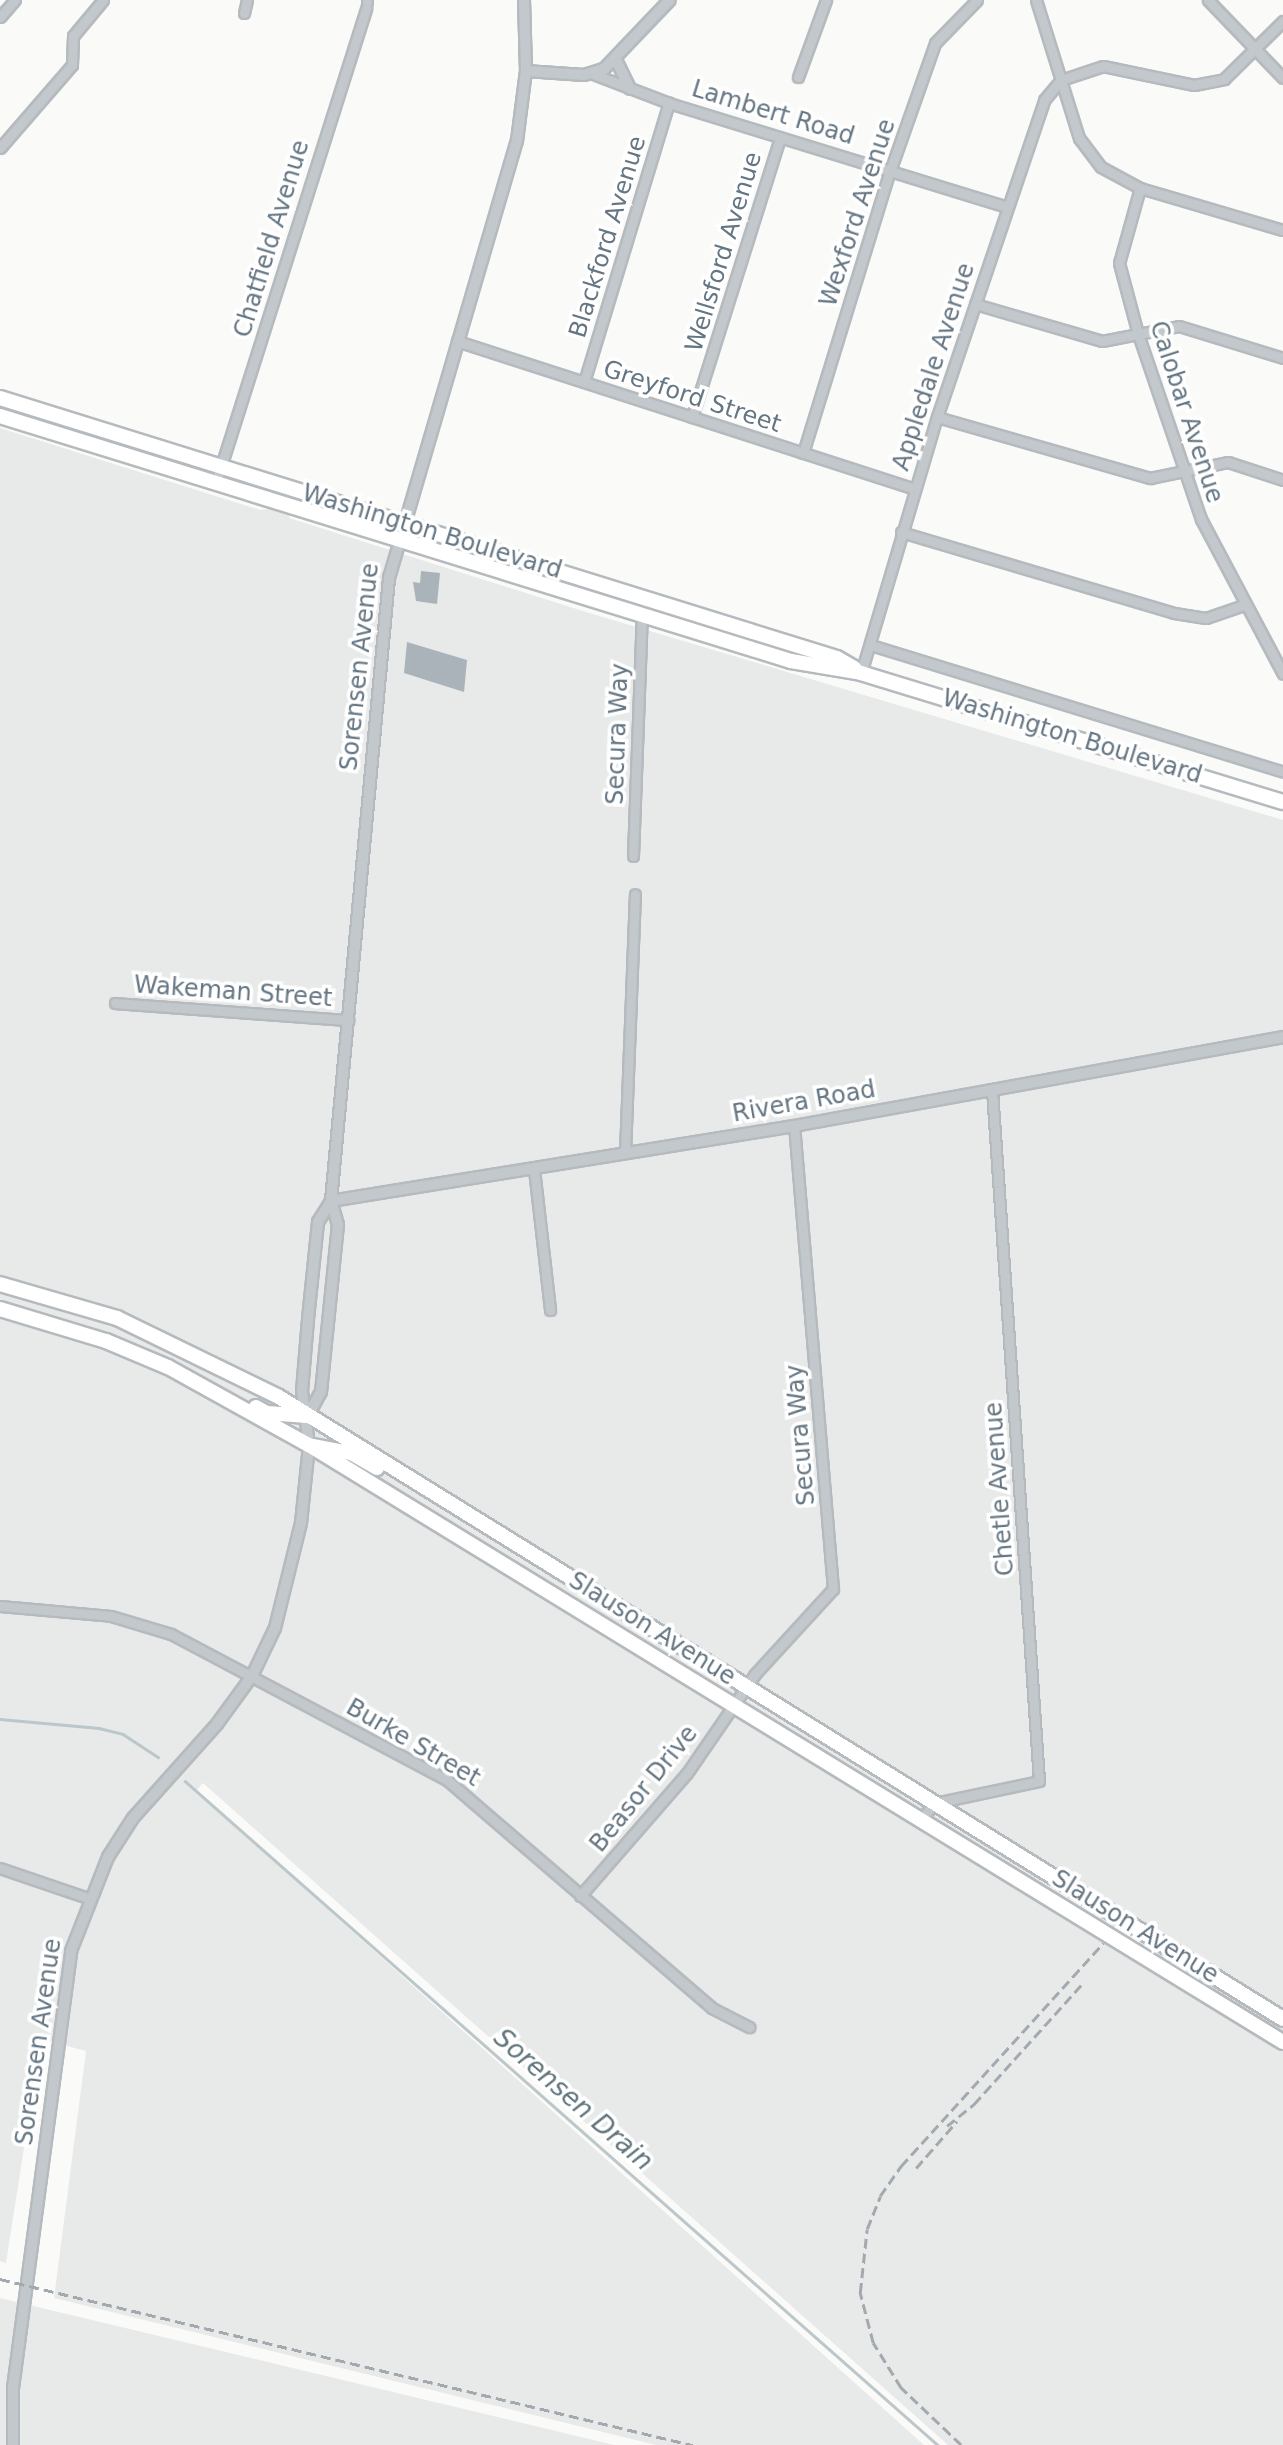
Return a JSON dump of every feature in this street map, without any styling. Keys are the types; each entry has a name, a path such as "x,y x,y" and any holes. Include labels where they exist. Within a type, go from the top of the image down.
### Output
{"main road":[{"name":"Washington Boulevard","path":"0,398 837,658 861,673"},
{"name":"Washington Boulevard","path":"0,416 790,661 861,673 1283,802"},
{"name":"Slauson Avenue","path":"0,1284 117,1318 181,1345 308,1416 1283,2019"},
{"name":"Slauson Avenue","path":"0,1309 106,1341 181,1374 309,1444 436,1527 734,1703 1220,2006 1283,2042"},
{"path":"181,1374 197,1374 267,1413 308,1416"},
{"path":"309,1444 351,1453 408,1484 416,1482"},
{"path":"1220,2006 1233,1988"}],"street":[{"path":"0,18 15,0"},
{"path":"0,148 72,65 72,36 103,0"},
{"path":"244,13 247,0"},
{"name":"Sorensen Avenue","path":"308,1416 323,1382 338,1225 331,1201 385,604 397,539 517,141 526,71 524,0"},
{"path":"593,74 617,60 670,0"},
{"path":"798,77 825,0"},
{"name":"Wexford Avenue","path":"803,453 890,171 935,43 977,0"},
{"path":"1036,0 1079,138 1101,167 1140,188 1283,230"},
{"path":"1208,0 1283,78"},
{"name":"Chatfield Avenue","path":"216,482 367,3"},
{"path":"1061,80 1103,66 1194,85 1224,79 1283,21"},
{"path":"617,60 630,89"},
{"name":"Lambert Road","path":"526,71 593,74 669,103 1007,207"},
{"name":"Appledale Avenue","path":"861,673 901,532 1034,118 1061,80"},
{"name":"Blackford Avenue","path":"584,383 669,103"},
{"name":"Wellsford Avenue","path":"692,417 780,138"},
{"name":"Calobar Avenue","path":"1140,188 1119,262 1138,334 1180,468 1244,605 1283,674"},
{"path":"975,303 1102,341 1179,326 1283,358"},
{"name":"Greyford Street","path":"457,341 915,489"},
{"path":"937,417 1150,478 1180,468 1228,462 1283,480"},
{"path":"901,532 1174,612 1206,618 1244,605"},
{"name":"Secura Way","path":"633,856 642,614"},
{"name":"Washington Boulevard","path":"871,645 1283,772"},
{"path":"625,1153 635,894"},
{"name":"Wakeman Street","path":"115,1003 348,1020"},
{"name":"Rivera Road","path":"331,1201 794,1126 1283,1037"},
{"name":"Chetle Avenue","path":"935,1803 1039,1781 992,1089"},
{"name":"Secura Way","path":"734,1703 744,1687 833,1589 794,1126"},
{"path":"534,1168 550,1310"},
{"name":"Sorensen Avenue","path":"13,2445 13,2388 71,1951 89,1898 133,1818 252,1676 275,1628 293,1571 309,1444 308,1416 302,1391 318,1222 331,1201"},
{"name":"Burke Street","path":"0,1606 142,1623 252,1676 447,1780 712,2008 748,2027"},
{"name":"Beasor Drive","path":"580,1896 687,1773 734,1703"},
{"path":"921,1819 935,1803"},
{"path":"0,1868 89,1898"}],"shaded area":[{"path":"0,428 260,510 292,506 289,518 586,612 1283,820 1283,2445 948,2445 203,1783 196,1791 924,2445 656,2445 54,2298 86,2051 41,2039 6,2263 0,2261"},
{"path":"0,2298 614,2445 0,2445"}],"building":[{"path":"421,571 440,573 437,604 416,601 413,582 420,583"},
{"path":"407,642 467,660 464,692 404,673"}],"waterway":[{"name":"Sorensen Drain","path":"0,1719 99,1728 123,1734 158,1757"},
{"name":"Sorensen Drain","path":"185,1781 938,2445"}],"railway":[{"path":"961,2445 901,2388 873,2343 860,2293 867,2229 880,2196 901,2166 1103,1943"},
{"path":"947,2126 974,2104 1082,1984"},
{"path":"916,2168 957,2121"},
{"path":"0,2279 692,2445"}]}
